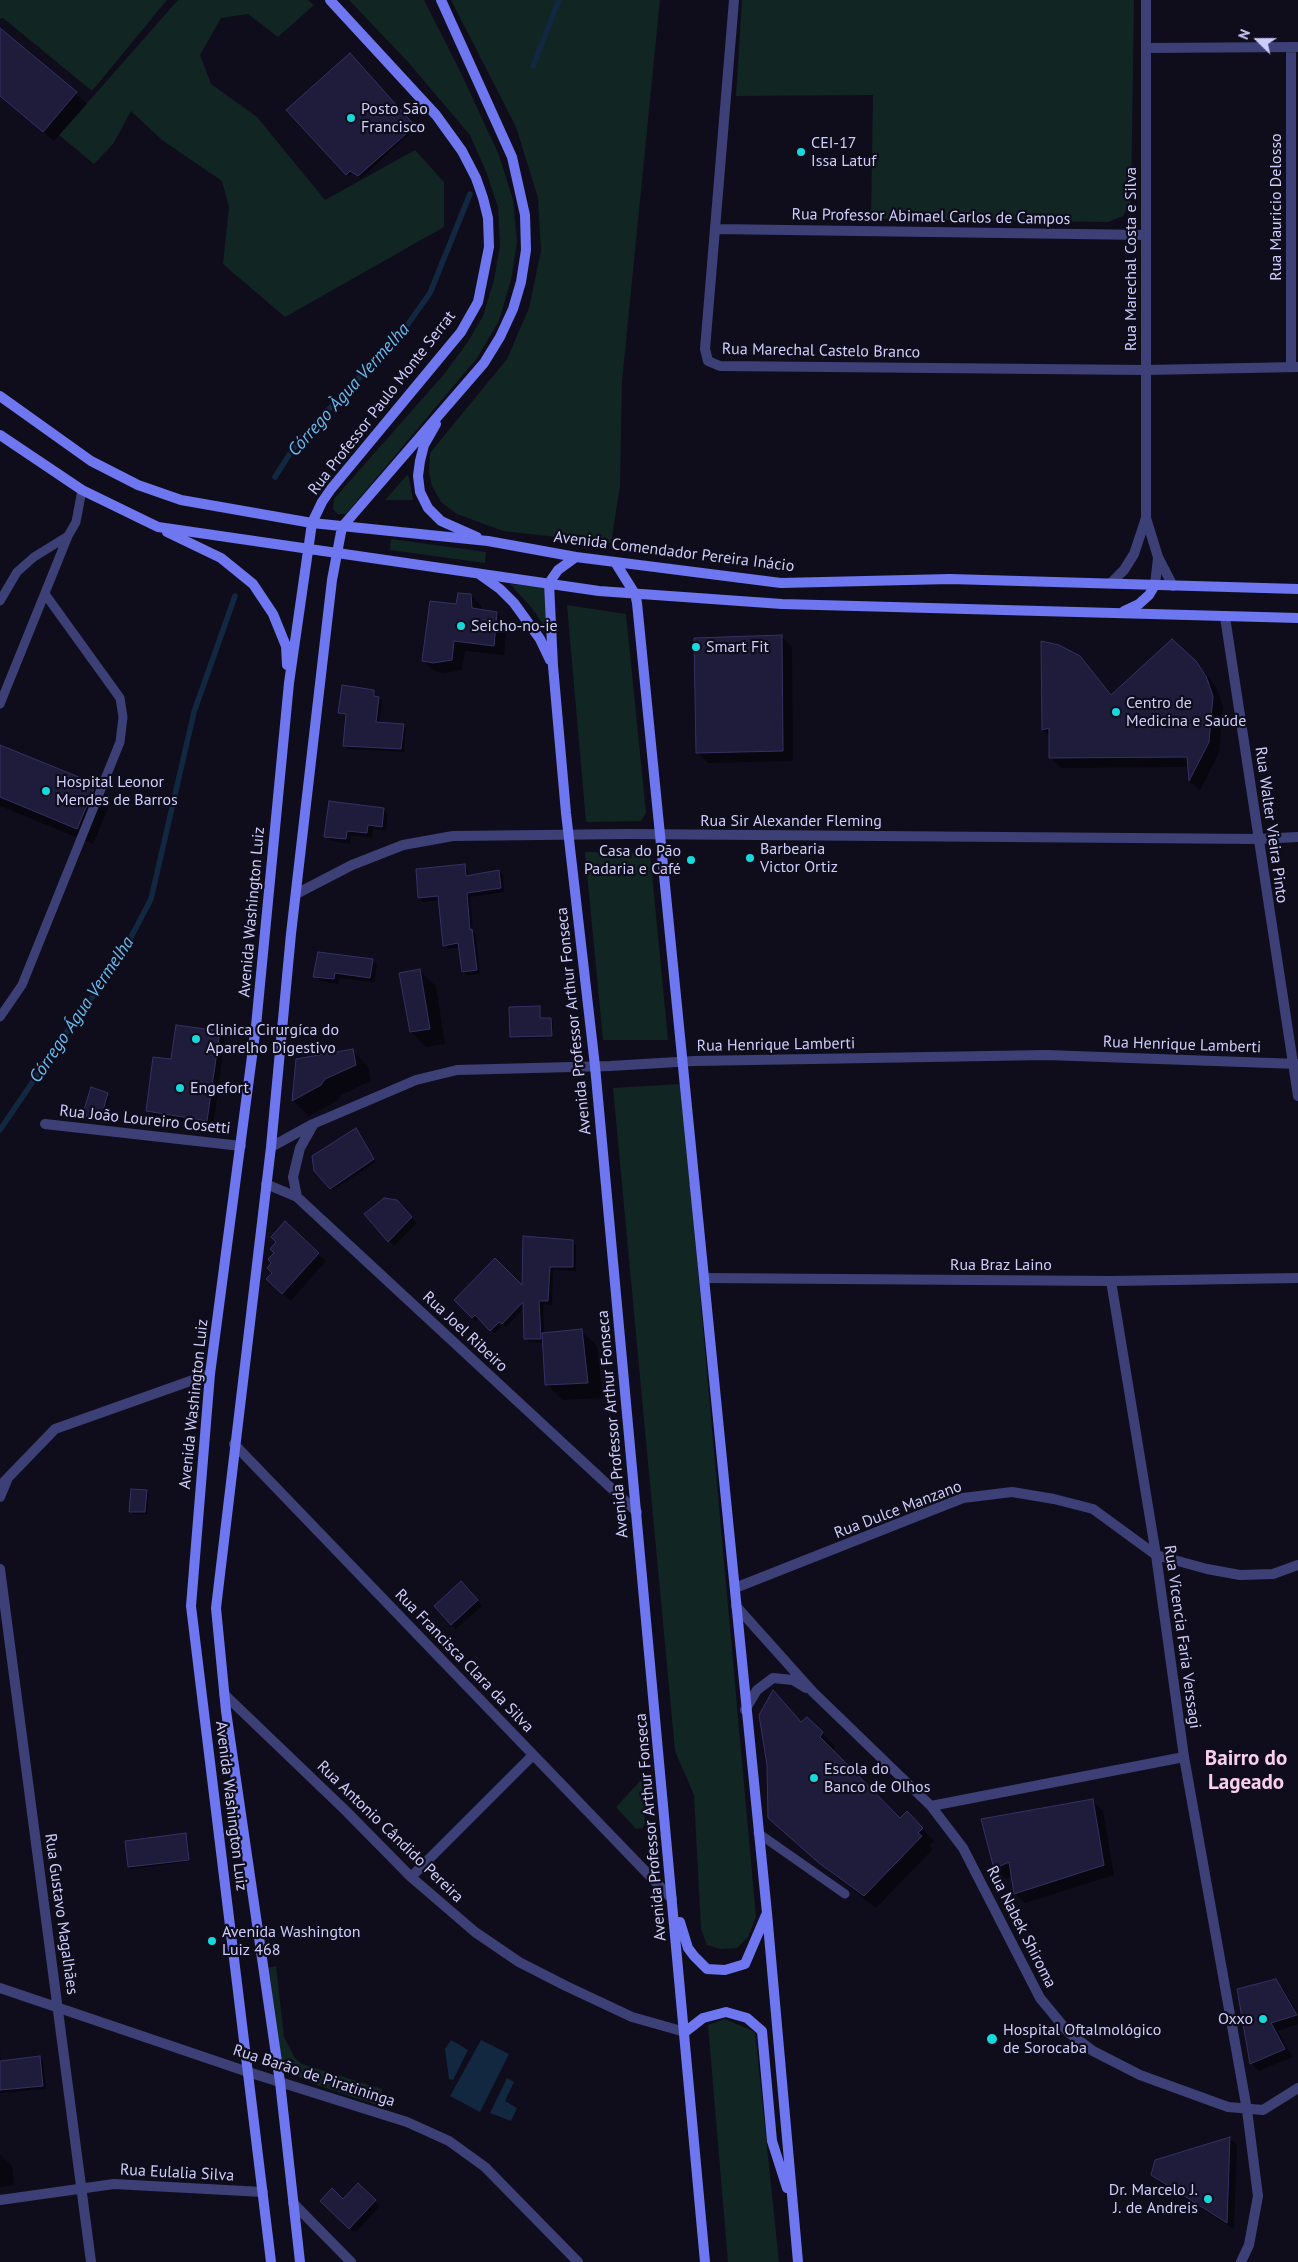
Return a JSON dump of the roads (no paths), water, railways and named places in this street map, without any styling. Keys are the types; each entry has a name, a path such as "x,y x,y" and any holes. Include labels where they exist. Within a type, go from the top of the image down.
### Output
{"main road":[{"name":"Rua Professor Paulo Monte Serrat","path":"312,523 322,502 331,489 461,332 478,302 485,276 489,247 488,218 483,198 476,178 462,151 436,115 330,0"},
{"path":"336,553 342,527 484,363 500,337 513,308 521,282 526,250 525,215 512,157 441,0"},
{"name":"Avenida Comendador Pereira Inácio","path":"0,396 91,461 138,485 181,500 312,523 488,541 576,557 781,583 950,579 1112,582 1298,590"},
{"path":"444,407 424,445 418,476 420,492 428,508 441,521 488,541"},
{"path":"0,435 82,490 221,558 253,584 273,614 286,646 289,683"},
{"path":"309,549 312,523"},
{"path":"158,527 635,594 782,604 1298,618"},
{"name":"Avenida Washington Luiz","path":"271,2262 234,1942 191,1606 210,1374 256,1026 289,683 309,549"},
{"name":"Avenida Washington Luiz","path":"300,2262 280,2082 224,1694 216,1608 234,1444 271,1147 296,894 336,553"},
{"path":"549,583 562,566 576,557"},
{"path":"615,562 635,594 681,1062 705,1278 745,1710 767,1912 798,2262"},
{"path":"476,572 500,589 514,603 540,639 553,666"},
{"name":"Avenida Professor Arthur Fonseca","path":"549,583 553,666 568,836 595,1066 706,2262"},
{"path":"1121,612 1139,604 1149,595 1155,585"},
{"path":"672,1899 688,1948 707,1969 725,1970 745,1964 767,1912"},
{"path":"685,2032 703,2018 726,2012 747,2018 762,2031 772,2141 793,2205"}],"street":[{"name":"Rua Marechal Castelo Branco","path":"734,0 705,348 708,361 720,366 1146,370"},
{"name":"Rua Marechal Costa e Silva","path":"1146,0 1146,518 1158,557 1173,586"},
{"path":"1146,48 1295,47"},
{"name":"Rua Mauricio Delosso","path":"1295,47 1295,367"},
{"name":"Rua Professor Abimael Carlos de Campos","path":"715,229 1146,235"},
{"path":"1146,370 1295,367"},
{"name":"Rua Marechal Costa e Silva","path":"1112,582 1124,570 1134,554 1146,518"},
{"name":"Rua Marechal Costa e Silva","path":"1155,585 1158,557"},
{"name":"Rua Walter Vieira Pinto","path":"1226,617 1258,838 1296,1064 1298,1096"},
{"name":"Rua Sir Alexander Fleming","path":"296,894 352,865 403,845 453,836 1298,837"},
{"name":"Rua Henrique Lamberti","path":"271,1147 313,1124 416,1080 457,1070 681,1062 1048,1055 1296,1064"},
{"name":"Rua João Loureiro Cosetti","path":"45,1124 241,1146"},
{"path":"297,1197 294,1177 300,1148 313,1124"},
{"name":"Rua Joel Ribeiro","path":"266,1184 297,1197 637,1512"},
{"name":"Rua Braz Laino","path":"705,1278 1111,1281 1298,1278"},
{"name":"Rua Vicencia Faria Verssagi","path":"1111,1281 1156,1555 1184,1757 1247,2110 1258,2196 1249,2245 1240,2262"},
{"path":"0,1486 55,1429 210,1374"},
{"name":"Rua Francisca Clara da Silva","path":"234,1444 672,1899"},
{"path":"0,1497 10,1474"},
{"name":"Rua Dulce Manzano","path":"735,1588 963,1498 1012,1492 1054,1499 1093,1510 1156,1555 1207,1569 1240,1574 1272,1574 1298,1565"},
{"name":"Rua Gustavo Magalhães","path":"0,1569 91,2262"},
{"name":"Rua Nabek Shiroma","path":"736,1606 814,1692 931,1806 963,1848 1040,1998 1068,2032 1093,2051 1140,2075 1228,2107 1247,2110"},
{"name":"Rua Nabek Shiroma","path":"745,1710 757,1690 772,1678 793,1680 814,1692"},
{"name":"Rua Antonio Cândido Pereira","path":"224,1694 346,1811 411,1877 475,1932 519,1962 632,2017 685,2032"},
{"path":"411,1877 533,1755"},
{"path":"931,1806 1184,1757"},
{"name":"Rua Barão de Piratininga","path":"0,1988 248,2072 407,2122 449,2141 485,2167 578,2262"},
{"path":"1247,2110 1263,2110 1298,2088"},
{"name":"Rua Eulalia Silva","path":"0,2200 114,2184 263,2192"},
{"path":"294,2203 352,2262"}],"lane":[{"path":"0,704 68,536 76,522 82,490"},
{"path":"0,601 17,572 34,557 68,536"},
{"path":"0,1017 22,985 120,742 123,717 120,698 45,594"},
{"path":"758,1833 845,1894"}],"water":[{"path":"451,2040 468,2050 453,2080 449,2079 445,2049"},
{"path":"481,2040 509,2054 480,2112 450,2096"},
{"path":"507,2078 514,2082 505,2101 517,2108 511,2121 490,2113"}],"waterway":[{"name":"Córrego Àgua Vermelha","path":"533,66 559,0"},
{"name":"Córrego Àgua Vermelha","path":"275,477 298,441 398,338 430,293 470,194"},
{"name":"Córrego Água Vermelha","path":"0,1130 61,1040 118,962 151,899 194,712 235,596"}],"place":[{"name":"Posto São Francisco","path":"351,118"},
{"name":"CEI-17 Issa Latuf","path":"801,152"},
{"name":"Seicho-no-ie","path":"461,626"},
{"name":"Smart Fit","path":"696,647"},
{"name":"Centro de Medicina e Saúde","path":"1116,712"},
{"name":"Hospital Leonor Mendes de Barros","path":"46,791"},
{"name":"Barbearia Victor Ortiz","path":"750,858"},
{"name":"Casa do Pão Padaria e Café","path":"691,860"},
{"name":"Clinica Cirurgíca do Aparelho Digestivo","path":"196,1039"},
{"name":"Engefort","path":"180,1088"},
{"name":"Escola do Banco de Olhos","path":"814,1778"},
{"name":"Avenida Washington Luiz 468","path":"212,1941"},
{"name":"Oxxo","path":"1263,2019"},
{"name":"Hospital Oftalmológico de Sorocaba","path":"992,2039"},
{"name":"Dr. Marcelo J. J. de Andreis","path":"1208,2199"}],"district":[{"name":"Bairro do Lageado","path":"1246,1771"}]}
